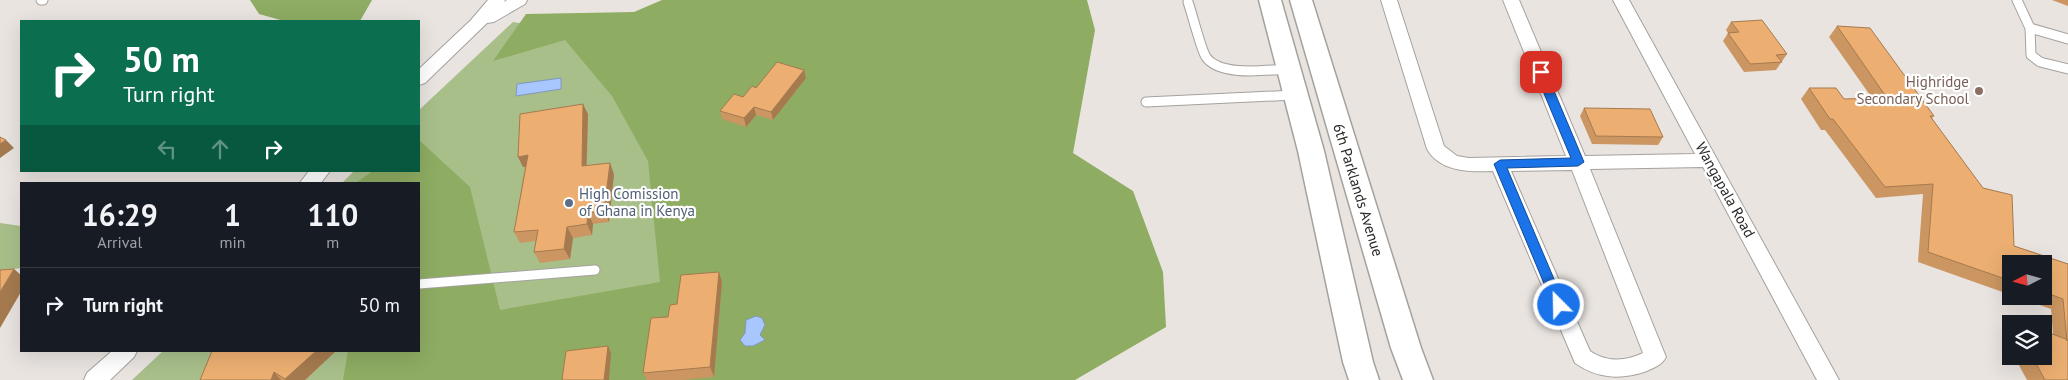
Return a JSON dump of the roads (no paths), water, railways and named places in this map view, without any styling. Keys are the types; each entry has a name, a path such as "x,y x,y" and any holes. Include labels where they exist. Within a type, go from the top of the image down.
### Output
{"street":[{"path":"420,78 477,24 497,0"},
{"path":"477,24 519,0"},
{"path":"1270,0 1298,95 1358,362 1364,380"},
{"name":"6th Parklands Avenue","path":"1301,0 1406,348 1418,380"},
{"path":"1389,0 1436,149 1444,158 1453,163 1500,164 1709,160"},
{"path":"1500,164 1582,357 1589,363 1602,368 1617,369 1640,366 1655,357 1578,162 1511,0"},
{"name":"Wangapala Road","path":"1621,0 1828,380"},
{"path":"310,182 320,172"},
{"path":"95,380 126,352"}],"lane":[{"path":"2017,0 2030,28 2030,55 2040,62 2068,69"},
{"path":"1188,2 1206,57 1212,63 1232,69 1290,68"},
{"path":"2030,28 2068,39"},
{"path":"1146,102 1298,95"},
{"path":"420,284 595,270"}],"water":[{"path":"561,78 561,89 516,96 517,84"},
{"path":"756,316 762,318 765,325 760,335 765,340 753,346 745,346 740,340 745,333 746,320"}],"place":[{"name":"Highridge Secondary School","path":"1979,91"},
{"name":"High Comission of Ghana in Kenya","path":"569,203"}]}
